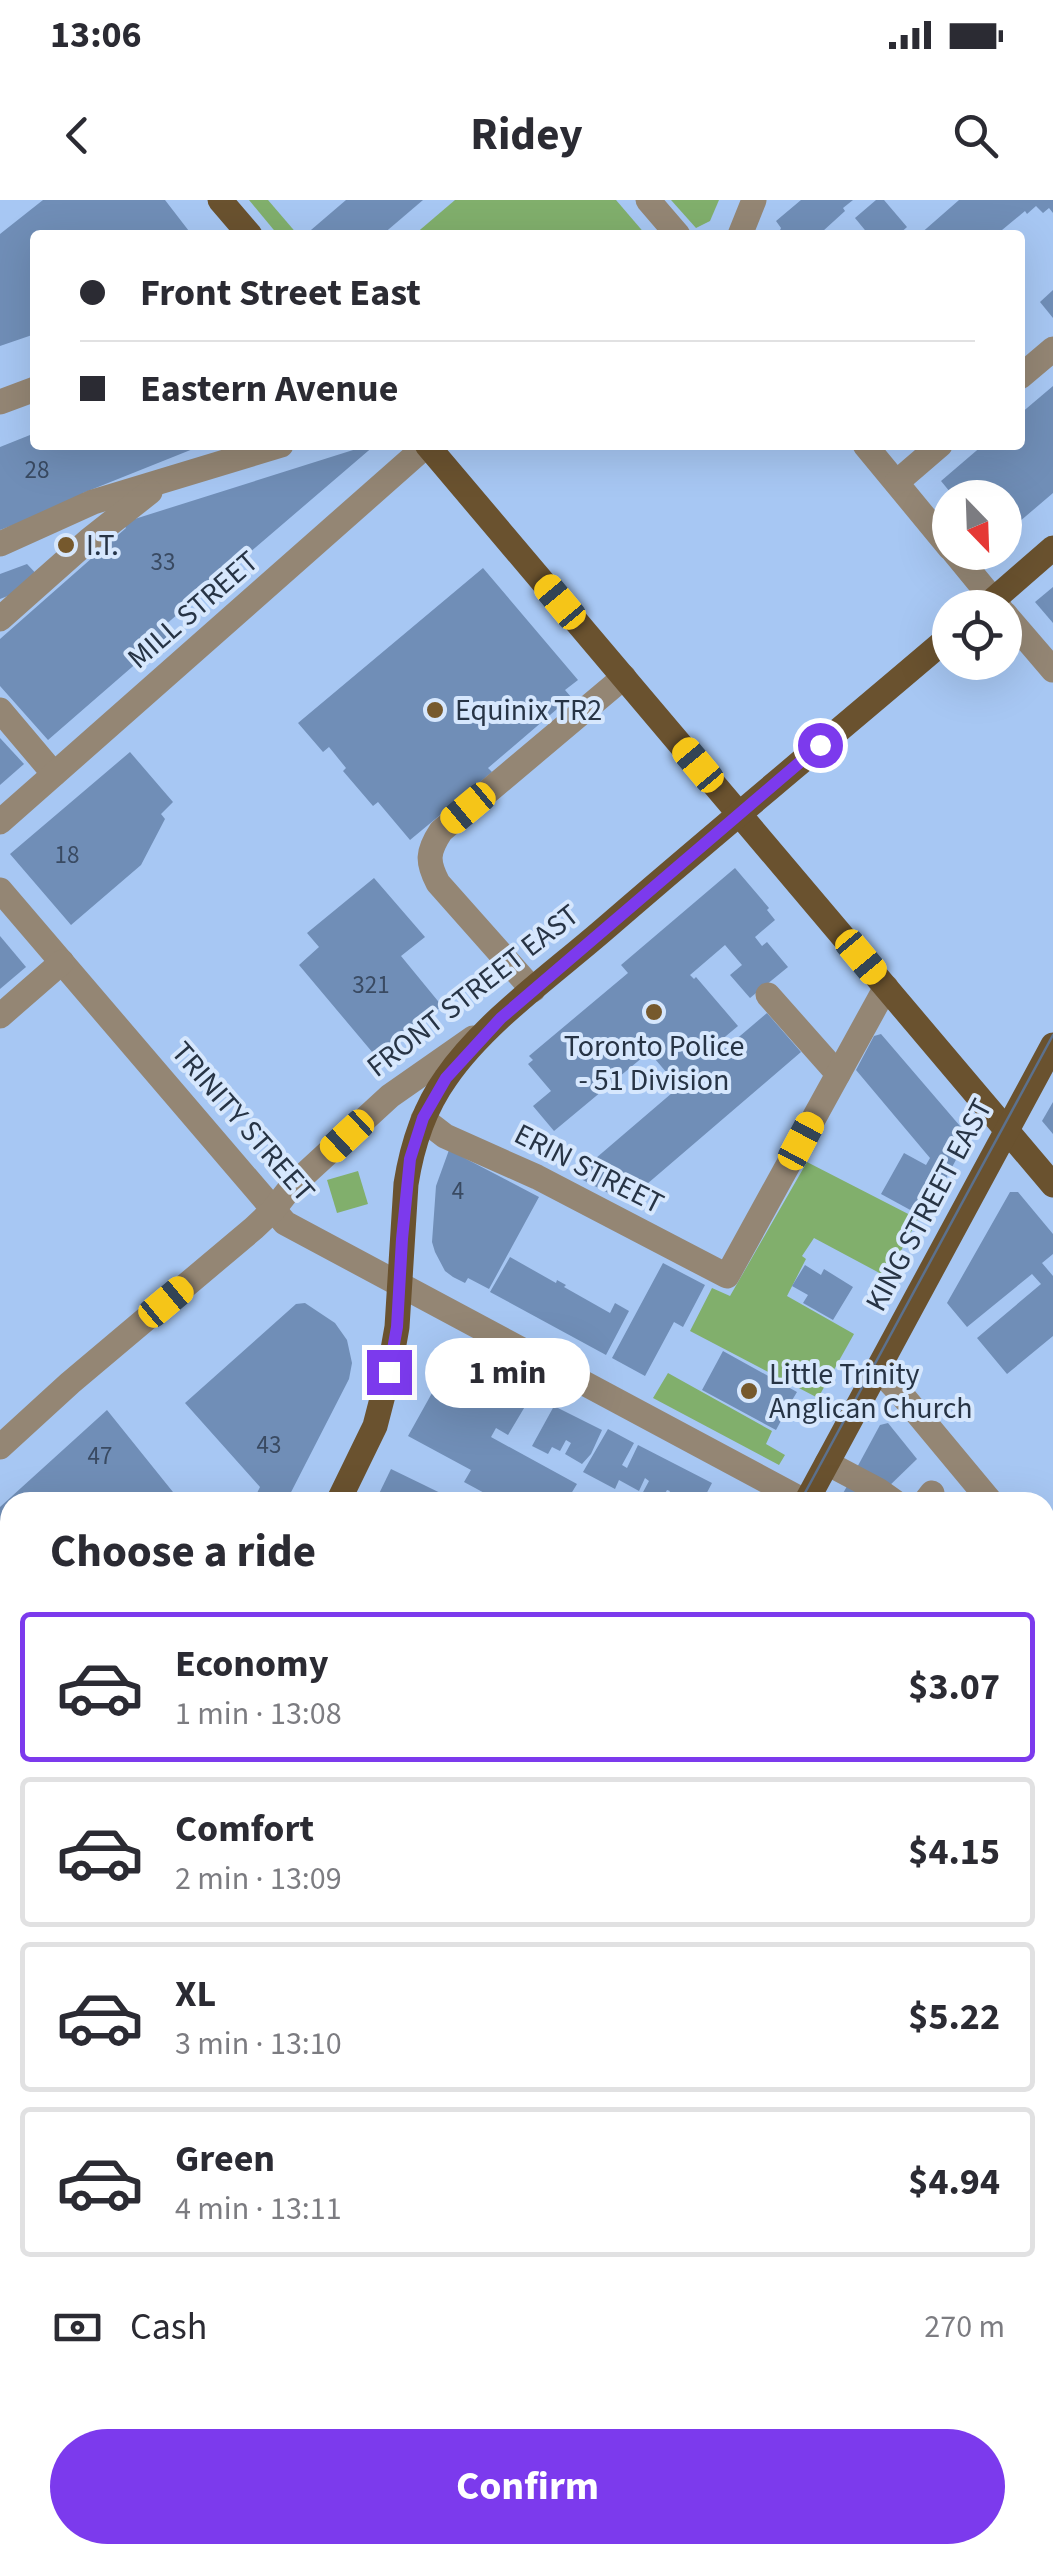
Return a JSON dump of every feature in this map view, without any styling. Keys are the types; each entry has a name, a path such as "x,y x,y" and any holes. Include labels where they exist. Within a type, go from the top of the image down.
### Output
{"main road":[{"path":"220,200 246,230"},
{"path":"431,450 1053,1185"},
{"path":"1012,590 1053,548"},
{"name":"FRONT STREET EAST","path":"501,1018 932,651"},
{"path":"347,1492 383,1401 396,1338 406,1184 423,1118 446,1078 501,1018"},
{"name":"KING STREET EAST","path":"811,1492 1053,1044"}],"street":[{"path":"648,200 674,230"},
{"path":"742,230 754,200"},
{"path":"1025,373 1053,349"},
{"path":"0,402 30,391"},
{"path":"0,544 93,502 265,450"},
{"name":"MILL STREET","path":"0,822 421,450"},
{"path":"869,450 932,525"},
{"path":"897,482 934,450"},
{"path":"0,619 161,483"},
{"path":"967,570 982,590"},
{"path":"1022,636 1053,670"},
{"path":"533,990 438,884 429,856 441,831 624,677"},
{"path":"0,710 54,774"},
{"name":"TRINITY STREET","path":"0,890 285,1223 787,1492"},
{"path":"0,1016 62,962"},
{"path":"768,995 838,1074 886,987"},
{"name":"FRONT STREET EAST","path":"0,1447 273,1210 292,1186 390,1096 501,1018"},
{"name":"ERIN STREET","path":"423,1118 445,1136 537,1177 727,1276 838,1074"},
{"path":"878,1369 984,1492"},
{"path":"827,1463 881,1492"}],"green space":[{"path":"249,200 268,200 294,230 274,230"},
{"path":"455,200 616,200 642,230 420,230"},
{"path":"671,200 719,200 710,221 696,228"},
{"path":"807,1162 918,1219 887,1277 814,1238 802,1256 806,1259 787,1296 854,1334 818,1398 690,1331 712,1288 730,1296"},
{"path":"358,1171 368,1204 337,1213 327,1180"},
{"path":"668,1373 772,1431 766,1444 785,1455 779,1465 653,1398"}],"building":[{"path":"43,200 165,200 188,230 30,230 30,336 0,346 0,234"},
{"path":"346,200 423,200 388,230 311,230"},
{"path":"801,200 853,200 824,230 780,230 776,221"},
{"path":"876,200 884,200 907,227 865,230 855,218"},
{"path":"959,200 1053,200 1053,213 1049,208 1043,213 1036,206 1002,230 925,230"},
{"path":"1053,290 1053,318 1040,302"},
{"path":"1053,386 1053,493 1022,519 1022,480 942,480 977,450 1025,450 1025,410"},
{"path":"30,435 30,450 190,450 83,493 85,498 0,530 0,447"},
{"path":"353,450 369,450 164,626 170,634 48,740 0,686 0,639 126,528 122,523"},
{"path":"27,564 41,579 36,585 0,599 0,574"},
{"name":"Equinix TR2","path":"483,568 578,680 565,690 571,697 488,768 492,772 410,840 378,802 373,806 343,771 346,768 329,747 323,752 298,723"},
{"path":"1053,587 1053,623 1035,602"},
{"path":"0,738 24,764 0,785"},
{"path":"130,752 173,802 161,814 165,819 141,865 71,925 10,854"},
{"name":"Toronto Police - 51 Division","path":"735,868 775,920 755,937 762,946 767,942 788,967 750,998 730,975 742,965 725,945 690,975 738,1026 714,1046 720,1053 767,1013 801,1052 626,1202 575,1176 679,1087 649,1052 554,1131 533,1106 551,1091 528,1064 533,1060 529,1056 628,973 621,965"},
{"path":"374,878 425,937 401,956 442,1006 378,1059 299,965 319,947 307,933"},
{"path":"0,936 26,967 0,989"},
{"path":"881,1034 966,1133 967,1139 925,1218 881,1194 904,1153 926,1165 930,1158 856,1070 874,1036"},
{"path":"1053,1102 1053,1134 1042,1121"},
{"path":"449,1150 539,1197 489,1289 468,1278 465,1283 445,1271 432,1242 436,1186"},
{"path":"1010,1192 1018,1192 1053,1234 1053,1254 1042,1263 1053,1276 1053,1336 1007,1374 977,1338 1041,1284 1032,1274 967,1327 947,1303"},
{"path":"510,1257 610,1313 615,1303 629,1311 606,1355 490,1292"},
{"path":"663,1263 705,1285 683,1327 674,1322 645,1376 612,1358"},
{"path":"805,1265 821,1275 824,1269 853,1287 833,1320 803,1303 808,1295 792,1286"},
{"path":"305,1303 335,1323 347,1340 352,1363 349,1379 291,1492 258,1492 260,1487 185,1403 296,1304"},
{"path":"456,1350 533,1393 508,1435 496,1428 491,1437 577,1484 572,1492 482,1492 464,1482 471,1470 408,1436"},
{"name":"Little Trinity Anglican Church","path":"723,1351 797,1392 791,1402 798,1406 790,1421 783,1417 776,1430 702,1390"},
{"path":"554,1406 602,1430 582,1464 565,1454 571,1443 566,1440 560,1451 552,1447 548,1454 532,1446"},
{"path":"107,1410 173,1492 17,1492"},
{"path":"888,1423 917,1459 885,1490 854,1473 880,1425"},
{"path":"608,1429 634,1443 622,1465 627,1468 638,1445 712,1483 707,1492 643,1492 649,1481 645,1478 639,1491 619,1480 615,1489 583,1472"},
{"path":"391,1469 438,1492 380,1492"},
{"path":"850,1481 865,1492 844,1492"}],"tram line":[{"path":"805,1492 1053,1035"}],"place":[{"name":"I.T.","path":"66,545"},
{"name":"Equinix TR2","path":"435,710"},
{"name":"Toronto Police - 51 Division","path":"654,1012"},
{"name":"Little Trinity Anglican Church","path":"749,1391"}],"route":[{"path":"389,1372 397,1327 410,1159 423,1118 446,1078 501,1018 820,745"}]}
